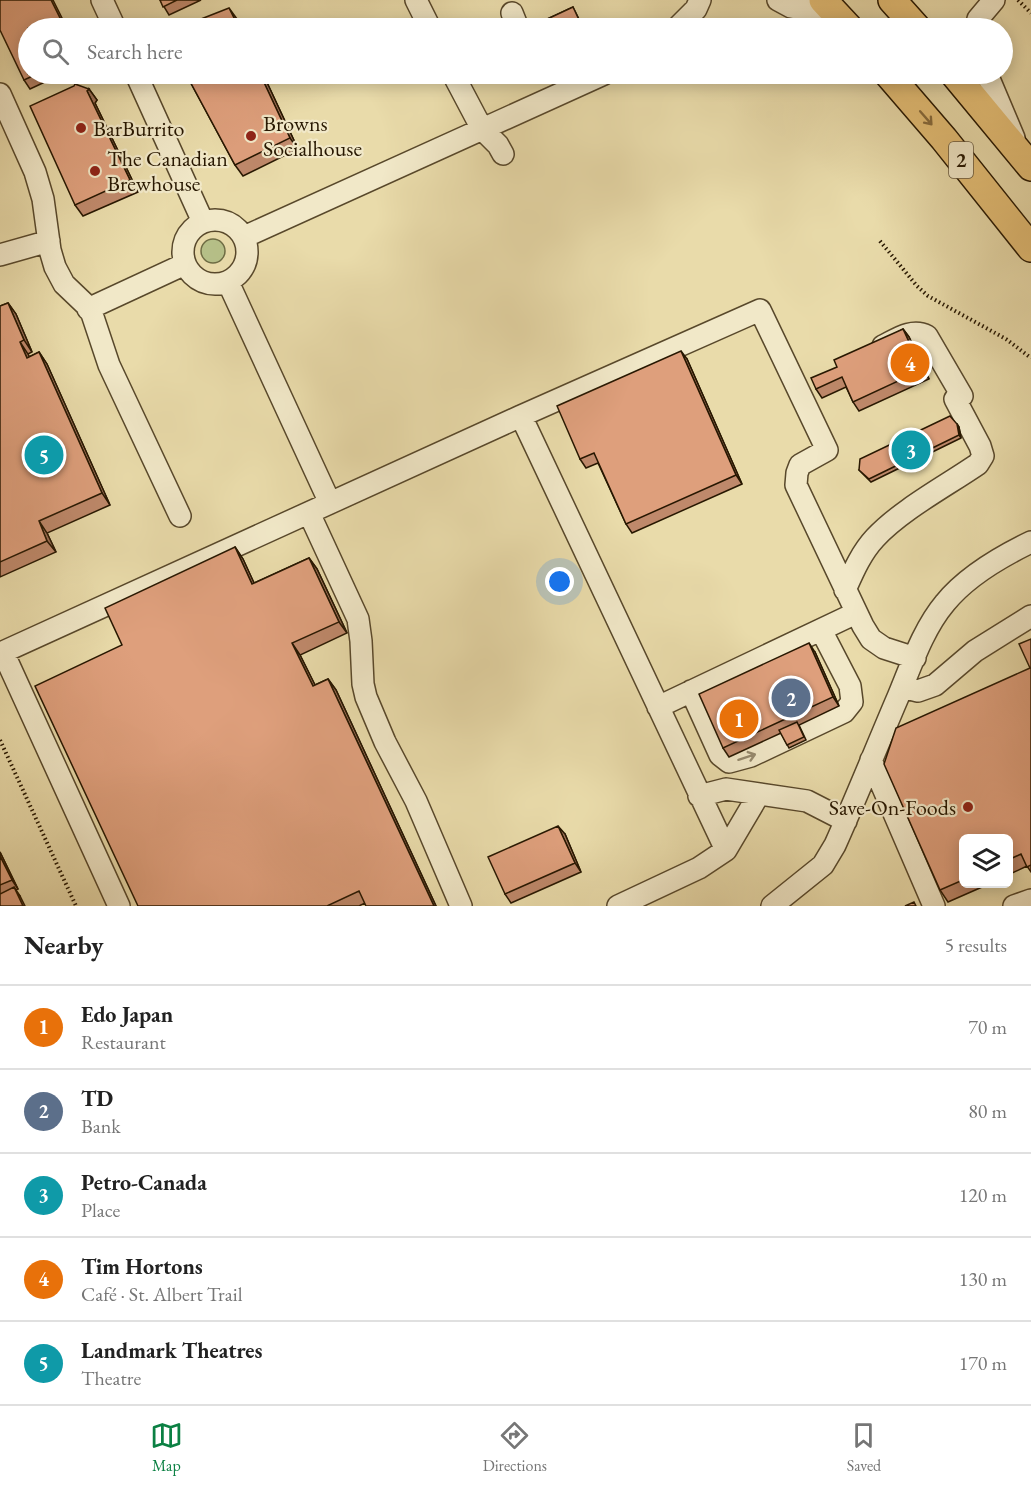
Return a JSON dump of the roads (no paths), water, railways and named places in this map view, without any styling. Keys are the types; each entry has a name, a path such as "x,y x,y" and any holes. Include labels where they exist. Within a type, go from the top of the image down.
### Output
{"main road":[{"path":"891,0 907,18"},
{"name":"2","path":"897,84 1031,248"},
{"name":"2","path":"962,84 1026,161"}],"lane":[{"path":"102,0 110,18"},
{"path":"416,0 425,18"},
{"path":"778,0 791,7 837,15"},
{"path":"979,18 994,0"},
{"path":"687,18 703,3"},
{"path":"141,84 203,222"},
{"path":"458,84 482,129 498,145 503,154"},
{"path":"244,237 582,84"},
{"path":"991,84 1026,161"},
{"path":"1,96 34,172 43,199 55,267 64,284 88,309 109,365 180,516"},
{"path":"212,220 230,223 244,237 248,246 244,267 228,282 208,284 198,280 185,264 183,254 188,235 203,222 212,220"},
{"path":"0,255 49,241"},
{"path":"88,309 185,264"},
{"path":"228,282 330,503"},
{"path":"119,906 3,652 760,310 827,450 800,465 796,485 856,613 871,639 884,648 915,658"},
{"path":"845,590 862,554 874,538 892,522 978,464 983,456 935,347 927,336 921,333 909,334 867,353"},
{"path":"795,386 816,376"},
{"path":"522,416 726,850"},
{"path":"309,513 358,619 366,697 385,742 416,801 461,906"},
{"path":"772,906 823,865 835,845 915,658 926,634 946,602 972,579 1004,556 1031,542"},
{"path":"658,707 856,613"},
{"path":"902,687 918,691 935,685 975,651 1031,616"},
{"path":"691,692 720,755 729,762 751,756 844,712 852,702 850,686 821,630"},
{"path":"871,760 934,906"},
{"path":"699,796 726,789 807,801 846,820"},
{"path":"618,906 699,868 726,850 759,794"},
{"path":"1014,906 1031,900"}],"place":[{"name":"BarBurrito","path":"81,128"},
{"name":"Browns Socialhouse","path":"251,136"},
{"name":"The Canadian Brewhouse","path":"95,171"},
{"name":"Tim Hortons","path":"910,363"},
{"name":"Petro-Canada","path":"911,450"},
{"name":"Landmark Theatres","path":"44,455"},
{"name":"TD","path":"791,698"},
{"name":"Edo Japan","path":"739,719"},
{"name":"Save-On-Foods","path":"968,807"}]}
